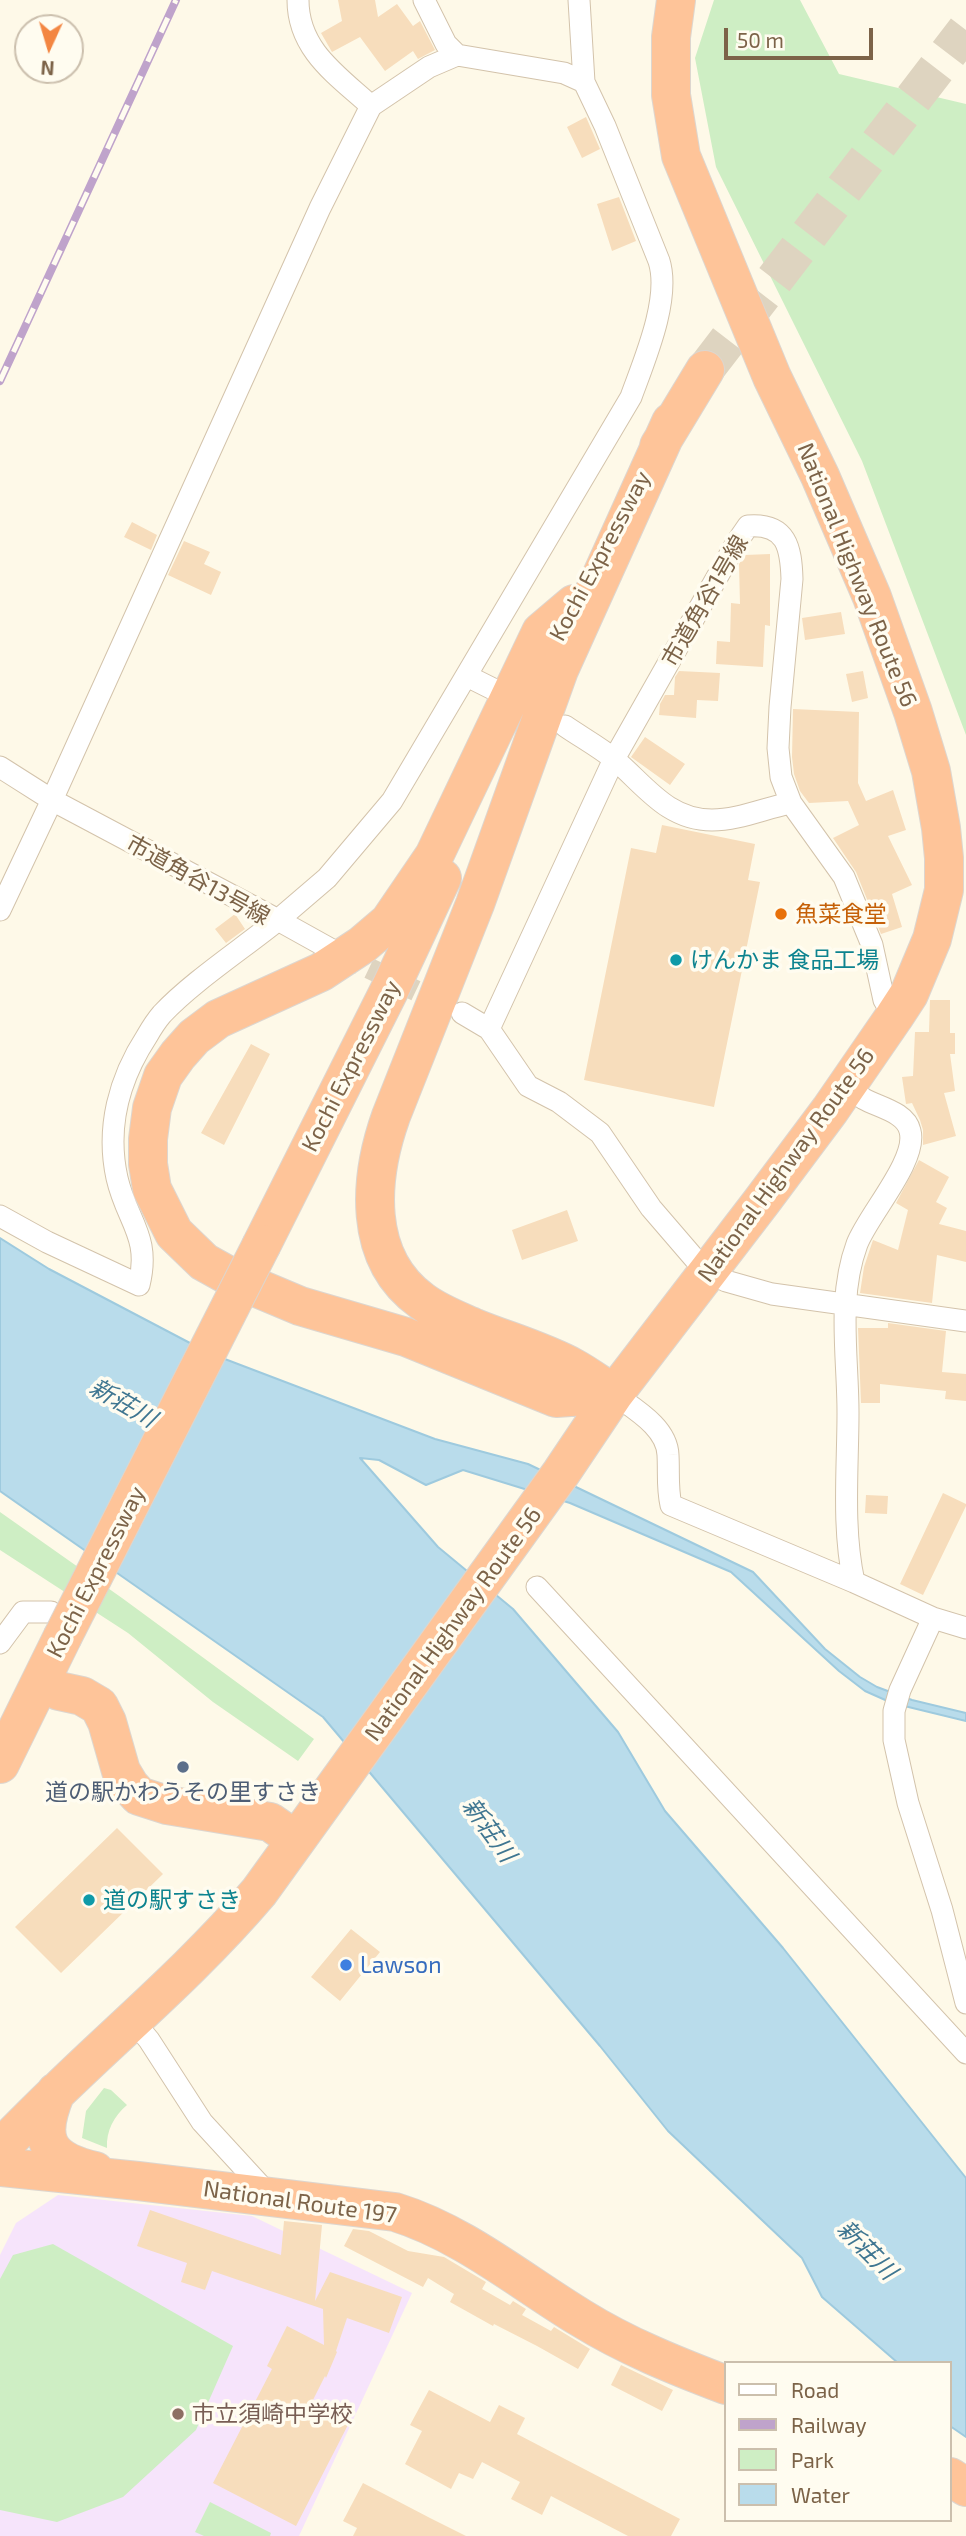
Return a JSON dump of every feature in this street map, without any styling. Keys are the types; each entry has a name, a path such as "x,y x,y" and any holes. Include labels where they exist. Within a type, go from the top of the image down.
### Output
{"highway":[{"name":"National Highway Route 56","path":"0,2148 56,2092 134,2022 229,1928 259,1892 561,1473 614,1394 847,1086 909,994 932,939 944,890 944,858 930,771 913,712 872,597 820,476 772,377 681,156 671,94 671,37 676,0"},
{"name":"Kochi Expressway","path":"0,1763 56,1625 262,1244 391,987 574,604 671,422 705,370"},
{"path":"614,1394 572,1367 474,1327 421,1300 403,1284 381,1247 375,1221 374,1195 381,1143 475,904 559,670 671,422"},
{"path":"574,604 541,632 434,856 389,922 362,945 321,972 218,1019 194,1037 163,1076 152,1108 148,1164 152,1189 174,1233 204,1262 231,1277 300,1306 406,1337 556,1398 614,1394"},
{"path":"59,1691 82,1696 99,1706 107,1723 121,1771 139,1796 167,1805 270,1822 297,1839"},
{"path":"56,2092 48,2112 45,2133 47,2141 58,2155 80,2167 138,2181"},
{"name":"National Route 197","path":"0,2167 376,2209 416,2218 458,2240 583,2319 658,2358 724,2384"}],"street":[{"path":"298,0 300,24 313,51 371,106"},
{"path":"424,0 446,44 457,55"},
{"path":"332,950 278,920 327,878 392,801 631,397 646,357 664,276 605,127 584,82 579,0"},
{"path":"0,910 320,208 371,106 429,67 457,55 564,73 584,82"},
{"name":"市道角谷1号線","path":"489,1029 614,759 737,542 748,526 762,525 780,534 789,544 792,558 778,748 781,777 791,803 844,877 872,945 884,1000 894,1017"},
{"path":"467,676 495,690"},
{"path":"565,726 614,759 654,798 687,816 710,820 730,818 791,803"},
{"name":"市道角谷13号線","path":"0,767 52,800 278,920 161,1015 138,1049 122,1084 114,1119 113,1157 120,1193 142,1242 143,1267 139,1285 47,1242 0,1216"},
{"path":"462,1013 489,1029 528,1086 559,1102 600,1133 651,1208 708,1271 726,1281 772,1294 966,1321"},
{"path":"847,1086 862,1098 902,1118 908,1124 911,1144 858,1241 849,1269 845,1306 848,1556 855,1582"},
{"path":"614,1394 663,1436 668,1453 667,1486 671,1505 855,1582 933,1618 966,1628"},
{"path":"537,1587 966,2053"},
{"path":"0,1643 23,1612 56,1625"},
{"path":"933,1618 900,1690 894,1711 894,1740 908,1803 942,1910 966,2003"},
{"path":"134,2022 149,2040 202,2122 271,2197"}],"shaded area":[{"name":"市立須崎中学校","path":"58,2195 252,2216 412,2293 299,2536 0,2536 0,2255 16,2223"}],"green space":[{"path":"714,0 800,0 839,74 966,104 966,735 862,461 716,167 695,58"},
{"path":"0,1512 314,1739 298,1761 213,1702 128,1633 0,1550"},
{"path":"104,2088 111,2090 127,2105 112,2124 107,2148 82,2138 86,2111"},
{"path":"53,2244 233,2346 196,2430 123,2497 57,2522 0,2510 0,2279 13,2255"},
{"path":"210,2502 271,2533 270,2536 204,2536 195,2532"}],"water":[{"name":"新荘川","path":"0,1238 49,1269 209,1353 435,1439 528,1464 753,1572 825,1649 860,1677 877,1687 912,1700 966,1713 966,1721 892,1703 865,1691 839,1671 731,1572 570,1503 463,1470 426,1485 379,1460 360,1458 438,1547 513,1609 618,1732 665,1811 783,1948 966,2178 966,2437 952,2427 952,2361 896,2361 822,2297 802,2258 668,2131 600,2046 323,1717 0,1491"}],"building":[{"path":"338,0 375,0 378,17 397,4 413,26 420,21 435,50 418,59 413,51 385,71 360,37 332,52 321,33 342,21"},
{"path":"586,117 600,149 582,158 567,127"},
{"path":"619,197 636,241 612,251 597,204"},
{"path":"132,522 157,535 151,550 124,537"},
{"path":"184,541 210,552 204,564 221,572 211,595 168,575"},
{"path":"770,554 770,626 765,625 763,667 716,664 717,641 730,642 731,603 740,604 739,564 745,555"},
{"path":"841,612 845,634 805,640 802,618"},
{"path":"679,671 720,673 718,701 697,700 696,718 659,715 660,704 665,695 674,695 675,677"},
{"path":"863,671 868,698 852,702 846,674"},
{"path":"793,709 859,712 858,783 866,801 893,790 906,830 888,836 912,885 892,894 902,927 881,934 856,872 833,838 859,825 848,801 809,803 800,791 792,757"},
{"path":"645,737 685,764 670,785 631,757"},
{"name":"けんかま 食品工場","path":"662,825 755,844 748,880 760,882 714,1107 584,1080 631,848 656,853"},
{"path":"235,914 245,929 226,943 215,929"},
{"path":"930,1000 950,1000 950,1033 955,1033 955,1054 950,1054 955,1091 944,1093 956,1136 923,1145 920,1120 912,1103 906,1104 902,1077 913,1076 915,1032 929,1032"},
{"path":"251,1044 270,1054 224,1145 201,1133"},
{"path":"919,1160 949,1177 936,1202 947,1208 939,1224 966,1231 966,1262 937,1255 932,1303 860,1293 864,1267 873,1240 898,1250 908,1210 896,1203"},
{"path":"567,1210 578,1241 522,1260 512,1230"},
{"path":"888,1323 946,1331 942,1372 966,1374 966,1401 945,1399 946,1391 880,1384 880,1403 861,1403 858,1328 888,1328"},
{"path":"943,1493 966,1506 923,1595 900,1584"},
{"path":"866,1495 888,1496 887,1514 865,1513"},
{"name":"道の駅すさき","path":"117,1828 163,1874 61,1973 15,1927"},
{"name":"Lawson","path":"351,1929 380,1952 340,2001 311,1977"},
{"path":"150,2210 281,2255 284,2221 322,2225 315,2301 330,2272 402,2297 389,2333 347,2318 337,2352 312,2402 350,2421 296,2526 213,2483 272,2369 267,2366 287,2326 324,2345 323,2309 212,2271 205,2290 181,2282 187,2263 137,2246"},
{"path":"353,2229 369,2231 408,2251 444,2257 486,2282 482,2289 510,2305 513,2301 526,2309 522,2315 551,2331 554,2327 590,2349 578,2369 494,2324 493,2326 450,2302 454,2294 428,2278 423,2287 344,2246"},
{"path":"621,2365 673,2390 662,2411 611,2385"},
{"path":"429,2390 490,2422 499,2405 525,2418 517,2434 680,2519 671,2536 628,2536 551,2496 542,2515 511,2499 520,2482 482,2462 473,2479 459,2473 451,2489 405,2464 422,2431 410,2425"},
{"path":"363,2483 466,2536 353,2536 357,2528 343,2521"}],"tunnel":[{"path":"705,370 966,30"},
{"path":"341,955 444,1004"}],"railway":[{"path":"0,381 176,0"}],"place":[{"name":"魚菜食堂","path":"781,914"},
{"name":"けんかま 食品工場","path":"676,960"},
{"name":"道の駅かわうその里すさき","path":"183,1767"},
{"name":"道の駅すさき","path":"89,1900"},
{"name":"Lawson","path":"346,1965"},
{"name":"市立須崎中学校","path":"178,2414"}]}
